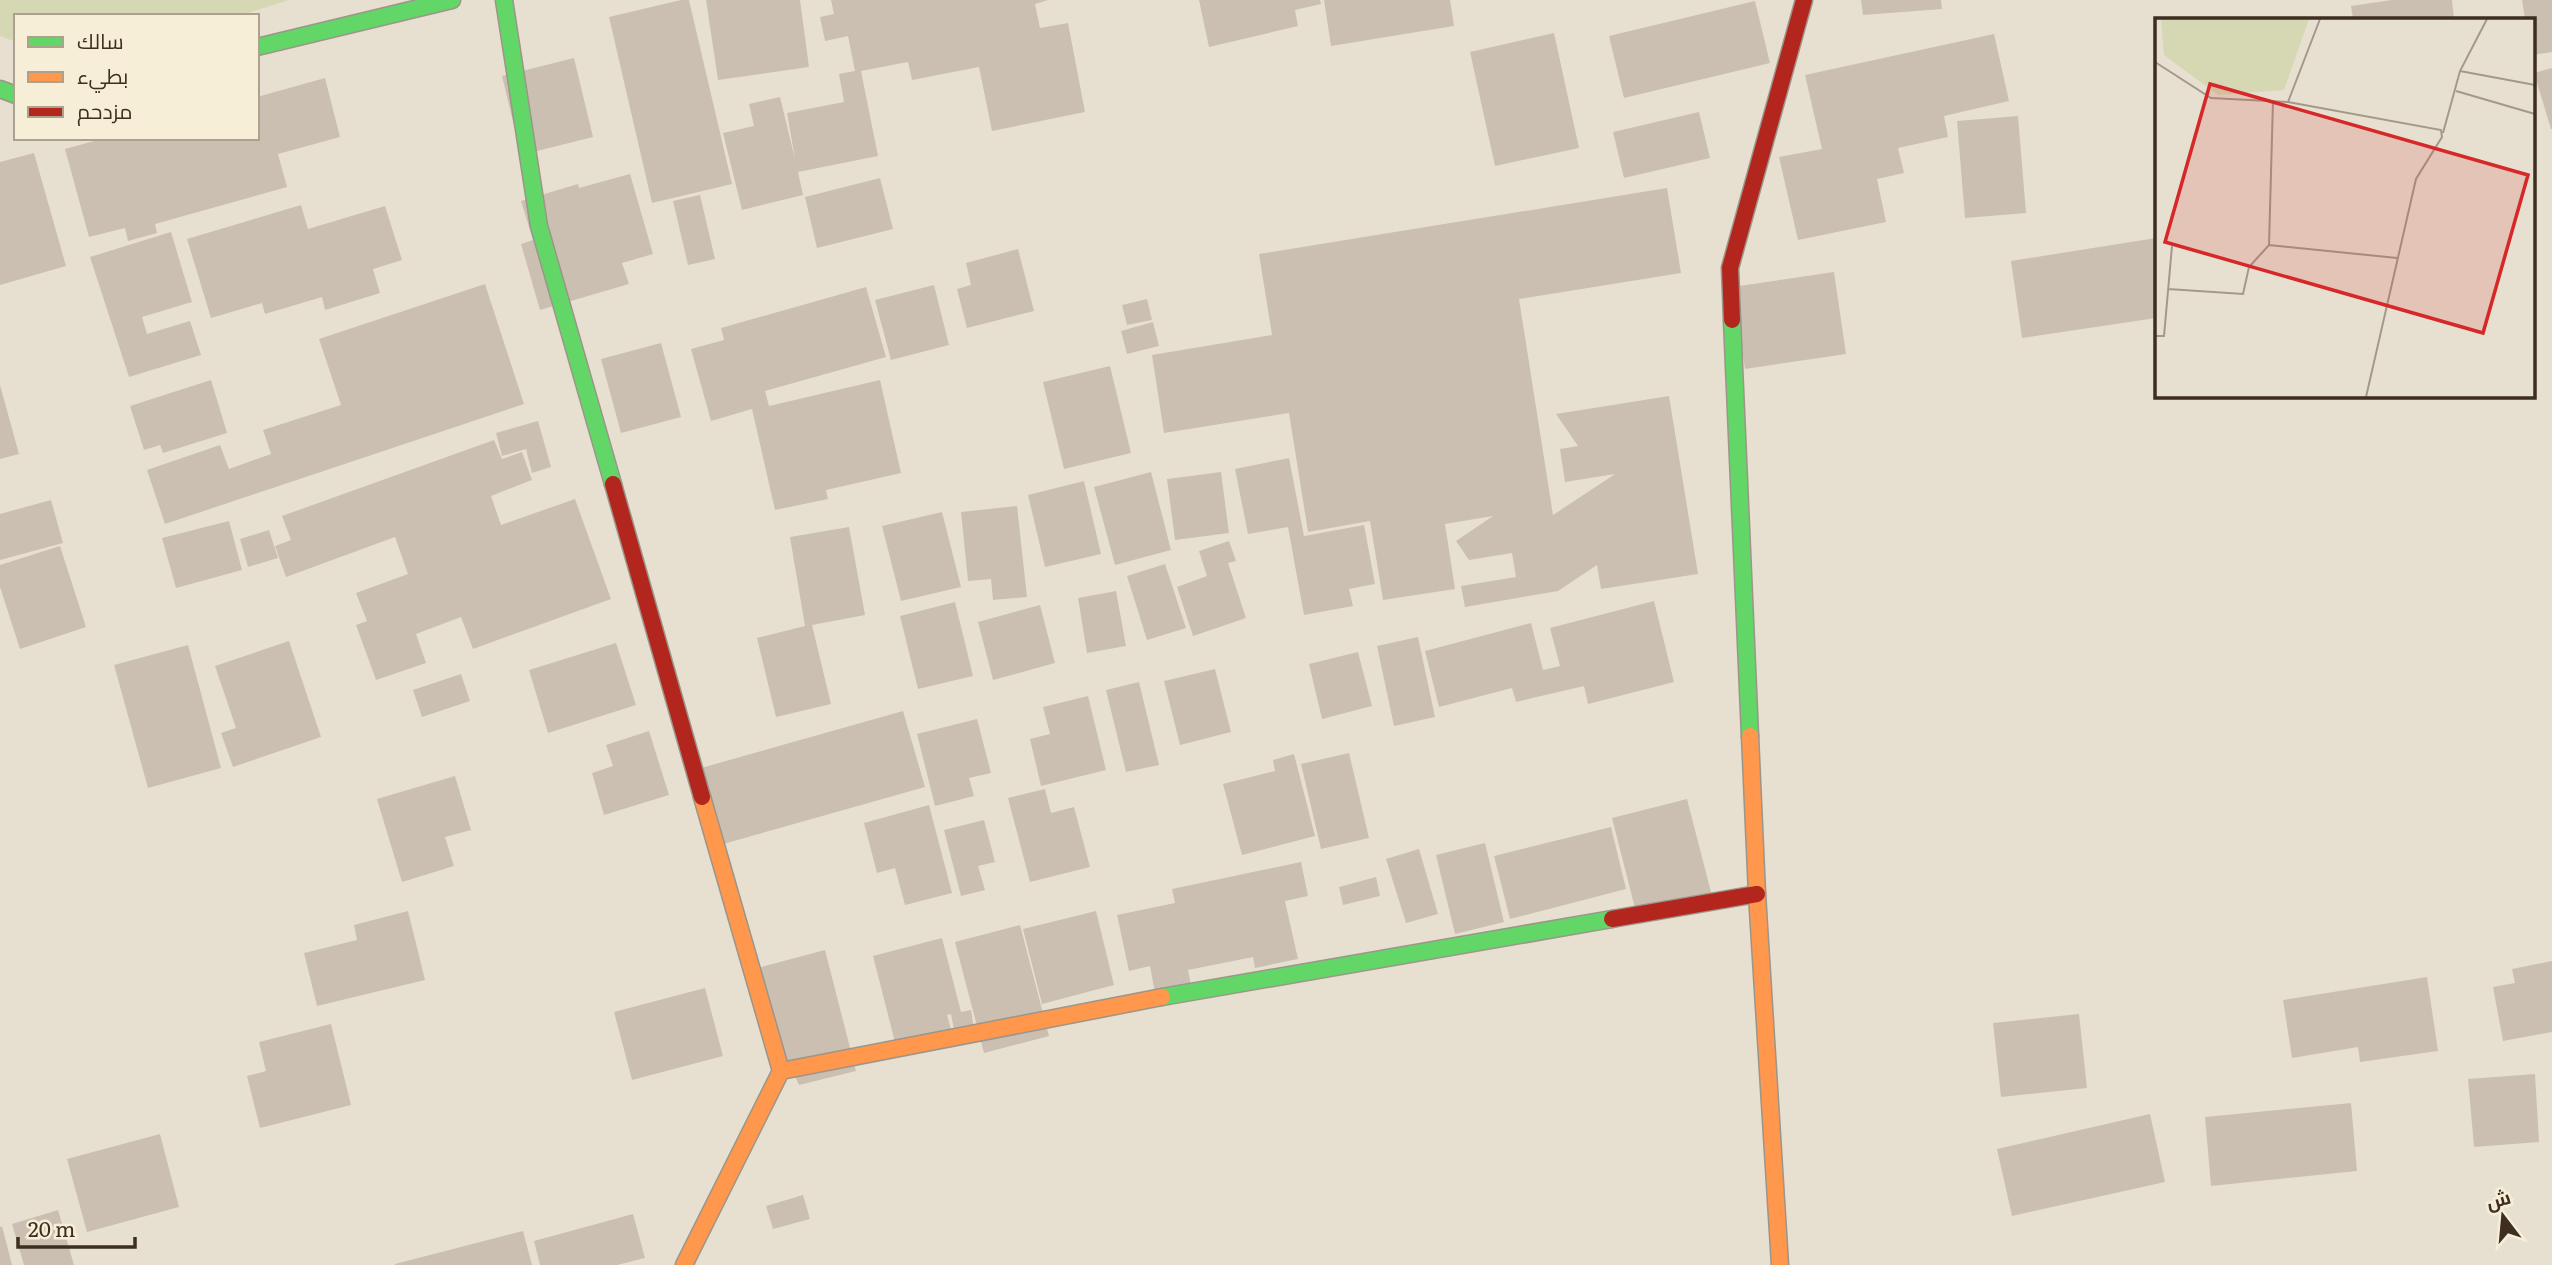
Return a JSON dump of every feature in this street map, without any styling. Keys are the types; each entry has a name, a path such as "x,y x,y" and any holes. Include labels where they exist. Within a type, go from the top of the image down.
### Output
{"street":[{"path":"259,47 452,0"},
{"path":"504,0 539,226 781,1072 684,1265"},
{"path":"1780,1265 1757,894 1730,268 1804,0"},
{"path":"781,1072 1177,994 1757,894"}],"green space":[{"path":"0,0 289,0 244,14 14,14 14,41 0,36"}],"building":[{"path":"689,0 732,184 652,203 609,17"},
{"path":"706,0 800,0 809,67 718,80"},
{"path":"831,0 1048,0 1035,4 1040,28 1068,23 1085,112 992,131 979,67 912,80 908,62 861,71 878,156 798,172 803,195 742,210 723,133 754,126 749,104 780,97 795,159 787,113 844,102 839,74 855,71 848,36 825,41 820,17 834,14"},
{"path":"1199,0 1320,0 1321,4 1295,10 1298,26 1209,47"},
{"path":"1324,0 1450,0 1454,26 1331,46"},
{"path":"1861,0 1941,0 1942,9 1863,15"},
{"path":"2392,0 2452,0 2454,18 2353,18 2351,6"},
{"path":"2522,0 2552,0 2552,52 2534,55 2534,18 2525,18"},
{"path":"1755,1 1770,63 1624,98 1609,36"},
{"path":"1554,33 1579,148 1495,166 1470,52"},
{"path":"1994,34 2009,101 1944,116 1948,137 1898,148 1904,173 1877,179 1886,222 1798,240 1779,157 1822,149 1805,75"},
{"path":"574,58 593,137 521,155 502,76"},
{"path":"2552,68 2552,129 2551,129 2534,73"},
{"path":"325,78 340,137 278,154 287,187 155,224 157,233 128,241 125,228 89,237 65,149 98,140 259,140 259,96"},
{"path":"1699,112 1710,158 1624,178 1613,132"},
{"path":"2018,116 2026,213 1965,218 1957,121"},
{"path":"34,153 66,266 0,285 0,162"},
{"path":"630,174 653,254 622,263 629,284 540,310 521,244 533,240 521,201 578,184 579,188"},
{"path":"880,178 893,229 817,248 805,197"},
{"path":"1667,188 1681,273 1519,299 1553,515 1615,474 1565,482 1560,449 1578,446 1556,414 1669,396 1698,574 1601,589 1597,565 1558,591 1465,607 1461,586 1516,577 1512,553 1469,560 1456,541 1493,516 1445,524 1455,589 1383,600 1370,521 1308,532 1289,413 1164,433 1152,355 1272,335 1259,254"},
{"path":"700,195 715,259 688,265 673,201"},
{"path":"301,205 308,229 385,206 402,260 373,269 380,293 325,310 322,297 265,314 262,303 211,318 187,239"},
{"path":"171,232 192,302 142,317 147,334 190,321 201,355 129,377 90,257"},
{"path":"2155,238 2155,318 2022,338 2011,261"},
{"path":"1018,249 1034,311 967,328 957,289 971,285 966,263"},
{"path":"1834,272 1846,354 1745,369 1733,287"},
{"path":"485,284 524,404 165,524 147,470 220,445 229,469 271,454 263,430 341,405 319,339"},
{"path":"934,285 949,345 891,360 875,300"},
{"path":"866,287 886,357 765,391 769,406 880,380 901,473 826,490 828,499 775,510 752,409 711,421 691,349 724,340 721,328"},
{"path":"1147,299 1152,320 1127,325 1122,305"},
{"path":"1153,322 1159,346 1127,354 1121,331"},
{"path":"661,343 681,417 621,433 601,359"},
{"path":"1110,366 1131,453 1064,469 1043,382"},
{"path":"211,380 227,433 163,453 160,445 144,450 130,406"},
{"path":"0,385 19,454 0,459"},
{"path":"538,421 551,467 532,473 526,449 502,456 496,433"},
{"path":"494,440 502,459 522,452 532,480 491,496 501,525 575,499 611,599 473,649 461,617 416,634 426,663 376,680 356,625 367,621 356,593 408,574 395,537 286,577 275,546 291,540 282,516"},
{"path":"1289,458 1304,536 1364,525 1375,584 1349,589 1353,606 1304,615 1288,527 1248,534 1235,469"},
{"path":"1151,472 1171,550 1115,565 1094,487"},
{"path":"1221,472 1229,533 1175,540 1167,479"},
{"path":"1084,481 1101,554 1045,567 1028,495"},
{"path":"51,500 63,543 0,560 0,514"},
{"path":"1017,506 1027,597 993,600 991,579 968,581 961,512"},
{"path":"942,512 961,587 901,601 882,526"},
{"path":"229,521 242,570 176,588 162,538"},
{"path":"849,527 865,615 812,625 831,704 776,717 757,638 805,626 790,537"},
{"path":"269,530 278,558 248,567 240,539"},
{"path":"1229,541 1236,561 1228,563 1246,618 1193,636 1177,587 1207,576 1199,551"},
{"path":"60,546 86,627 20,649 0,587 0,565"},
{"path":"1165,564 1186,628 1147,640 1127,576"},
{"path":"1116,591 1126,646 1087,653 1078,598"},
{"path":"1654,601 1674,682 1588,704 1584,686 1516,702 1512,688 1439,707 1425,651 1531,623 1543,670 1560,666 1550,628"},
{"path":"955,602 973,676 918,689 900,616"},
{"path":"1040,605 1055,663 993,680 978,622"},
{"path":"1418,637 1435,717 1394,726 1377,646"},
{"path":"289,641 321,737 233,767 221,733 236,728 215,666"},
{"path":"616,643 636,705 548,733 529,670"},
{"path":"188,645 221,768 148,788 114,665"},
{"path":"1358,652 1372,706 1322,719 1309,664"},
{"path":"1215,669 1231,732 1180,745 1164,681"},
{"path":"461,674 470,701 422,717 413,690"},
{"path":"1139,682 1159,765 1126,772 1106,690"},
{"path":"1088,696 1106,770 1041,786 1030,739 1050,734 1043,707"},
{"path":"903,711 925,787 709,848 687,772"},
{"path":"977,719 991,773 969,778 974,796 935,806 917,734"},
{"path":"649,731 669,795 604,815 592,773 613,766 606,745"},
{"path":"1349,753 1369,838 1321,849 1301,764"},
{"path":"1294,754 1315,836 1242,855 1223,784 1275,771 1273,760"},
{"path":"455,776 471,830 445,837 454,866 402,882 377,799"},
{"path":"1045,789 1051,813 1074,807 1090,867 1030,882 1008,798"},
{"path":"1687,799 1712,896 1637,916 1612,818"},
{"path":"929,805 952,893 905,905 895,868 877,873 864,823"},
{"path":"984,820 995,862 978,866 985,890 961,896 944,830"},
{"path":"1611,827 1626,889 1510,919 1494,856"},
{"path":"1485,843 1504,922 1455,934 1436,855"},
{"path":"1419,849 1438,914 1406,923 1386,859"},
{"path":"1301,862 1308,896 1285,901 1298,959 1255,968 1253,957 1188,970 1191,985 1155,993 1150,966 1129,971 1117,915 1175,903 1172,889"},
{"path":"1376,877 1380,896 1343,905 1339,887"},
{"path":"408,911 425,980 317,1006 304,953 357,940 354,925"},
{"path":"1096,911 1114,985 1042,1004 1023,929"},
{"path":"1020,925 1049,1036 984,1053 955,942"},
{"path":"942,938 961,1012 971,1010 976,1042 957,1046 951,1014 947,1015 954,1040 898,1054 873,956"},
{"path":"825,950 856,1071 799,1085 746,971"},
{"path":"2552,961 2552,1032 2503,1041 2493,987 2515,983 2512,969"},
{"path":"2427,977 2438,1051 2360,1062 2358,1047 2292,1058 2283,1000"},
{"path":"705,988 723,1056 632,1080 614,1012"},
{"path":"2079,1014 2087,1088 2001,1097 1993,1023"},
{"path":"331,1024 351,1105 260,1128 247,1076 266,1071 259,1042"},
{"path":"2535,1074 2539,1142 2474,1147 2468,1079"},
{"path":"2351,1103 2357,1171 2211,1186 2205,1117"},
{"path":"2150,1114 2165,1182 2012,1216 1997,1149"},
{"path":"160,1134 179,1207 87,1232 67,1159"},
{"path":"803,1195 810,1219 773,1229 766,1206"},
{"path":"58,1210 74,1265 24,1265 12,1224"},
{"path":"633,1214 645,1258 617,1265 540,1265 534,1241"},
{"path":"2,1226 12,1265 0,1265"},
{"path":"523,1231 532,1265 395,1265 395,1264"}],"traffic: fast":[{"path":"259,47 452,0"},
{"path":"504,0 539,226 613,484"},
{"path":"0,89 14,94"},
{"path":"1732,320 1750,736"},
{"path":"1162,997 1612,919"}],"traffic: slow":[{"path":"1750,736 1780,1265"},
{"path":"702,797 781,1071"},
{"path":"684,1265 781,1071 1162,997"}],"traffic: jam":[{"path":"1732,320 1730,268 1804,0"},
{"path":"613,484 702,797"},
{"path":"1612,919 1757,894"}]}
